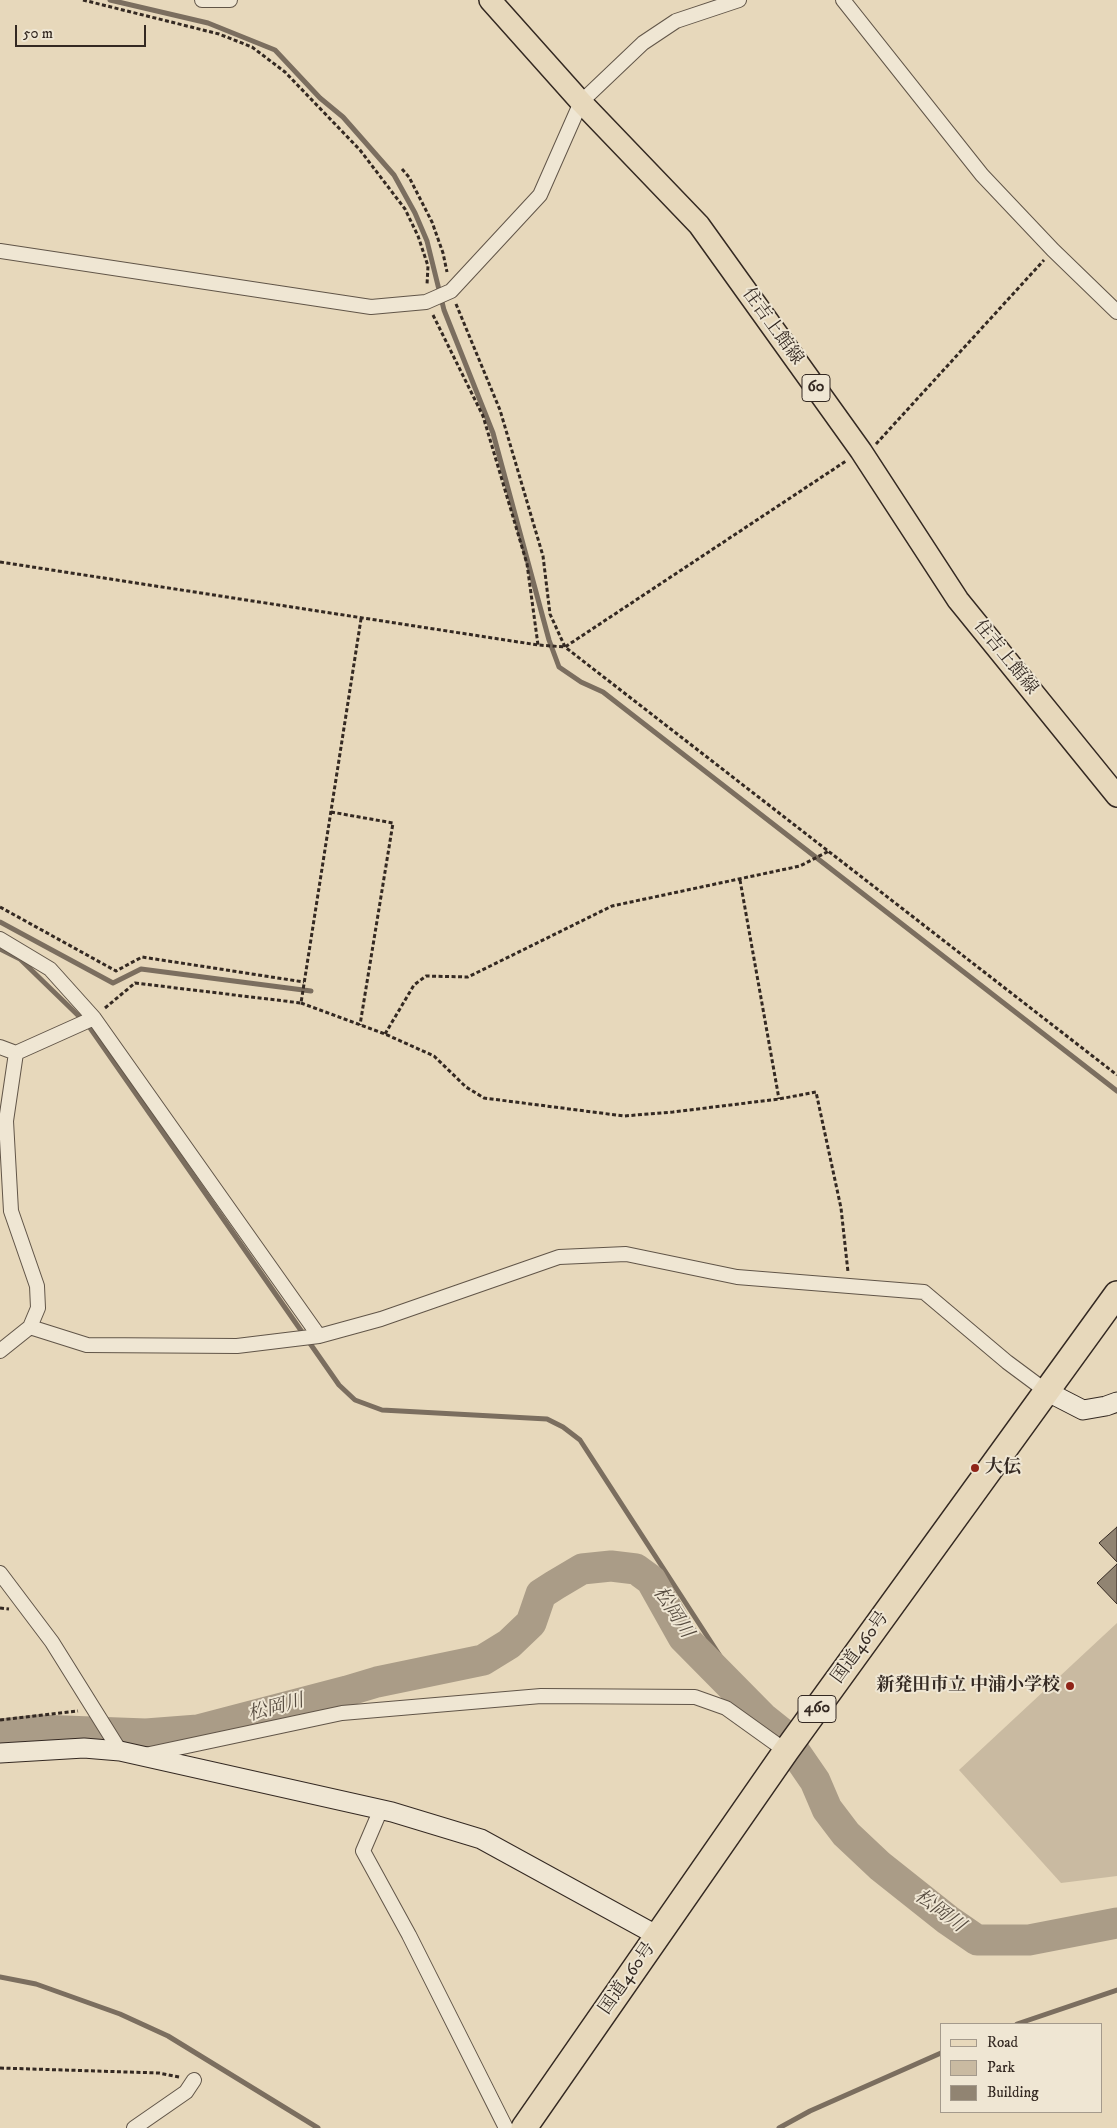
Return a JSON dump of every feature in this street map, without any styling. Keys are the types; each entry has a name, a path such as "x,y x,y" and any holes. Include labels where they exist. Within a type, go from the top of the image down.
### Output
{"highway":[{"name":"国道460号","path":"524,2128 786,1752 1117,1294"}],"main road":[{"name":"住吉上館線","path":"490,0 581,102 699,225 861,451 958,600 1117,796"}],"street":[{"path":"202,0 230,0"},
{"path":"0,251 371,308 426,302 450,291 540,195 581,102 643,43 676,20 739,0"},
{"path":"843,0 982,175 1053,250 1117,312"},
{"path":"0,939 50,969 94,1018 319,1336"},
{"path":"0,1047 16,1053 94,1018"},
{"path":"0,1351 30,1326 38,1308 37,1286 11,1211 6,1121 16,1053"},
{"path":"30,1326 87,1345 237,1346 319,1336 381,1319 559,1257 626,1254 737,1277 924,1292 1007,1362 1046,1391 1083,1410 1117,1402"},
{"path":"0,1573 52,1642 120,1751"},
{"path":"144,1755 342,1713 541,1696 695,1697 726,1708 786,1752"},
{"path":"0,1754 84,1748 120,1751 381,1809 481,1840 658,1936"},
{"path":"381,1809 363,1851 409,1935 506,2128"},
{"path":"134,2128 186,2092 194,2080"}],"path":[{"path":"83,0 219,34 252,47 285,72 360,150 405,209 418,236 428,266 426,302 483,416 527,564 538,645"},
{"path":"402,169 409,177 432,222 444,253 450,291 500,410 543,556 550,614 565,647 1117,1074"},
{"path":"0,562 538,645 565,647 861,451 871,449 1053,250"},
{"path":"300,1003 361,618"},
{"path":"331,812 393,823 360,1025"},
{"path":"386,1034 414,985 426,976 468,977 612,906 800,866 829,851"},
{"path":"740,880 779,1099"},
{"path":"0,906 116,971 142,957 304,982"},
{"path":"94,1018 135,983 300,1003 386,1034 434,1056 466,1087 484,1098 624,1116 779,1099 816,1092 841,1208 849,1285"},
{"path":"0,1720 94,1710"},
{"path":"0,2068 159,2073 194,2080"}],"green space":[{"path":"1117,1623 1117,1876 1061,1883 959,1770"}],"building":[{"path":"1117,1527 1117,1562 1099,1543"},
{"path":"1117,1564 1117,1604 1097,1583"}],"waterway":[{"path":"110,0 208,23 275,50 320,98 343,117 394,175 415,213 427,241 444,310 493,433 549,640 559,667 581,682 603,692 1117,1091"},
{"path":"0,922 113,983 141,969 311,991"},
{"path":"0,949 20,959 88,1025 339,1385 355,1400 382,1410 547,1419 563,1427 580,1440 722,1659 737,1692"},
{"name":"松岡川","path":"0,1734 38,1730 146,1734 198,1730 377,1682 483,1660 509,1644 531,1623 541,1594 555,1585 582,1569 611,1566 636,1569 651,1580 683,1637 762,1717 782,1733 815,1781 827,1809 846,1834 880,1866 948,1920 977,1940 1029,1940 1117,1923"},
{"path":"0,1977 36,1984 120,2014 168,2036 318,2128"},
{"path":"1020,2023 1117,1990"},
{"path":"779,2128 810,2111 940,2053"}],"place":[{"name":"大伝","path":"975,1468"},
{"name":"新発田市立 中浦小学校","path":"1070,1686"}]}
